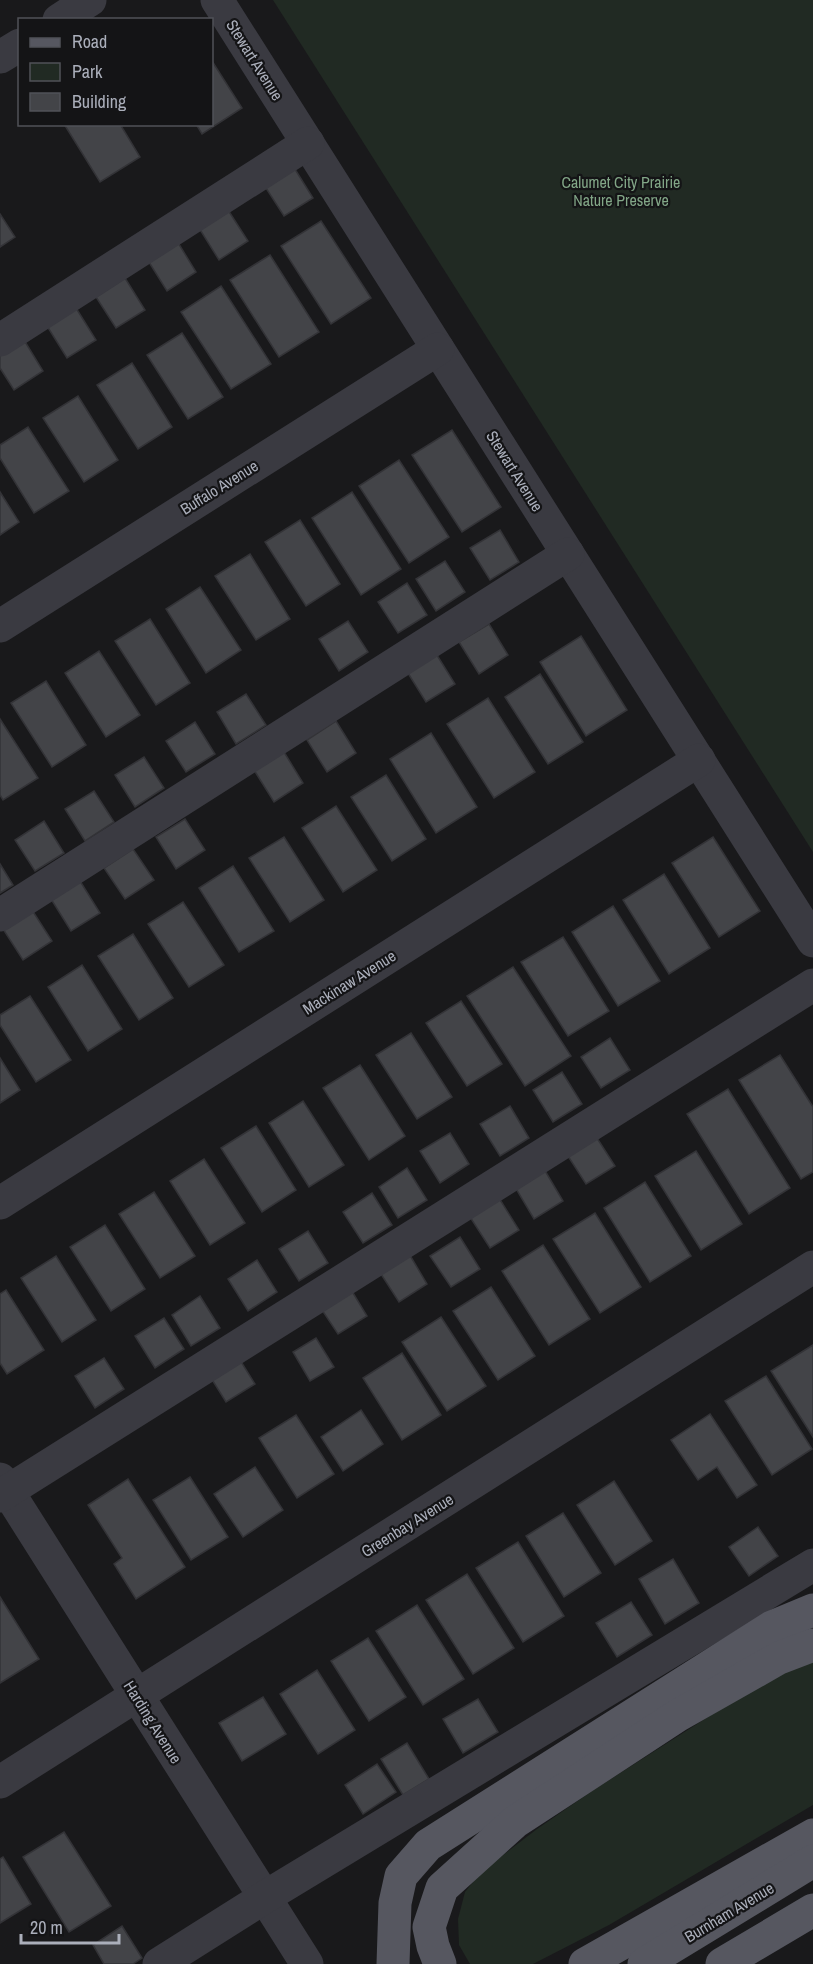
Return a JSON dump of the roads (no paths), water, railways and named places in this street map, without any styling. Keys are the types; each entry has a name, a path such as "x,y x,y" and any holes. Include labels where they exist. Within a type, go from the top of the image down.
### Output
{"main road":[{"path":"393,1964 395,1903 401,1876 428,1845 772,1627 813,1610"},
{"path":"440,1964 429,1927 442,1888 515,1822 677,1716 779,1658 813,1645"},
{"path":"585,1964 813,1835"},
{"name":"Burnham Avenue","path":"644,1964 813,1861"},
{"path":"722,1964 813,1910"},
{"path":"747,1964 813,1920"}],"street":[{"path":"62,18 90,0"},
{"name":"Stewart Avenue","path":"217,0 813,941"},
{"path":"0,57 18,46"},
{"path":"0,340 308,143"},
{"name":"Buffalo Avenue","path":"0,626 438,349"},
{"path":"0,915 568,554"},
{"name":"Mackinaw Avenue","path":"0,1203 699,760"},
{"path":"3,1488 813,985"},
{"name":"Greenbay Avenue","path":"0,1782 813,1267"},
{"name":"Harding Avenue","path":"3,1488 307,1964"},
{"path":"159,1964 265,1897 813,1565"}],"park label":[{"name":"Calumet City Prairie Nature Preserve","path":"621,191"}]}
